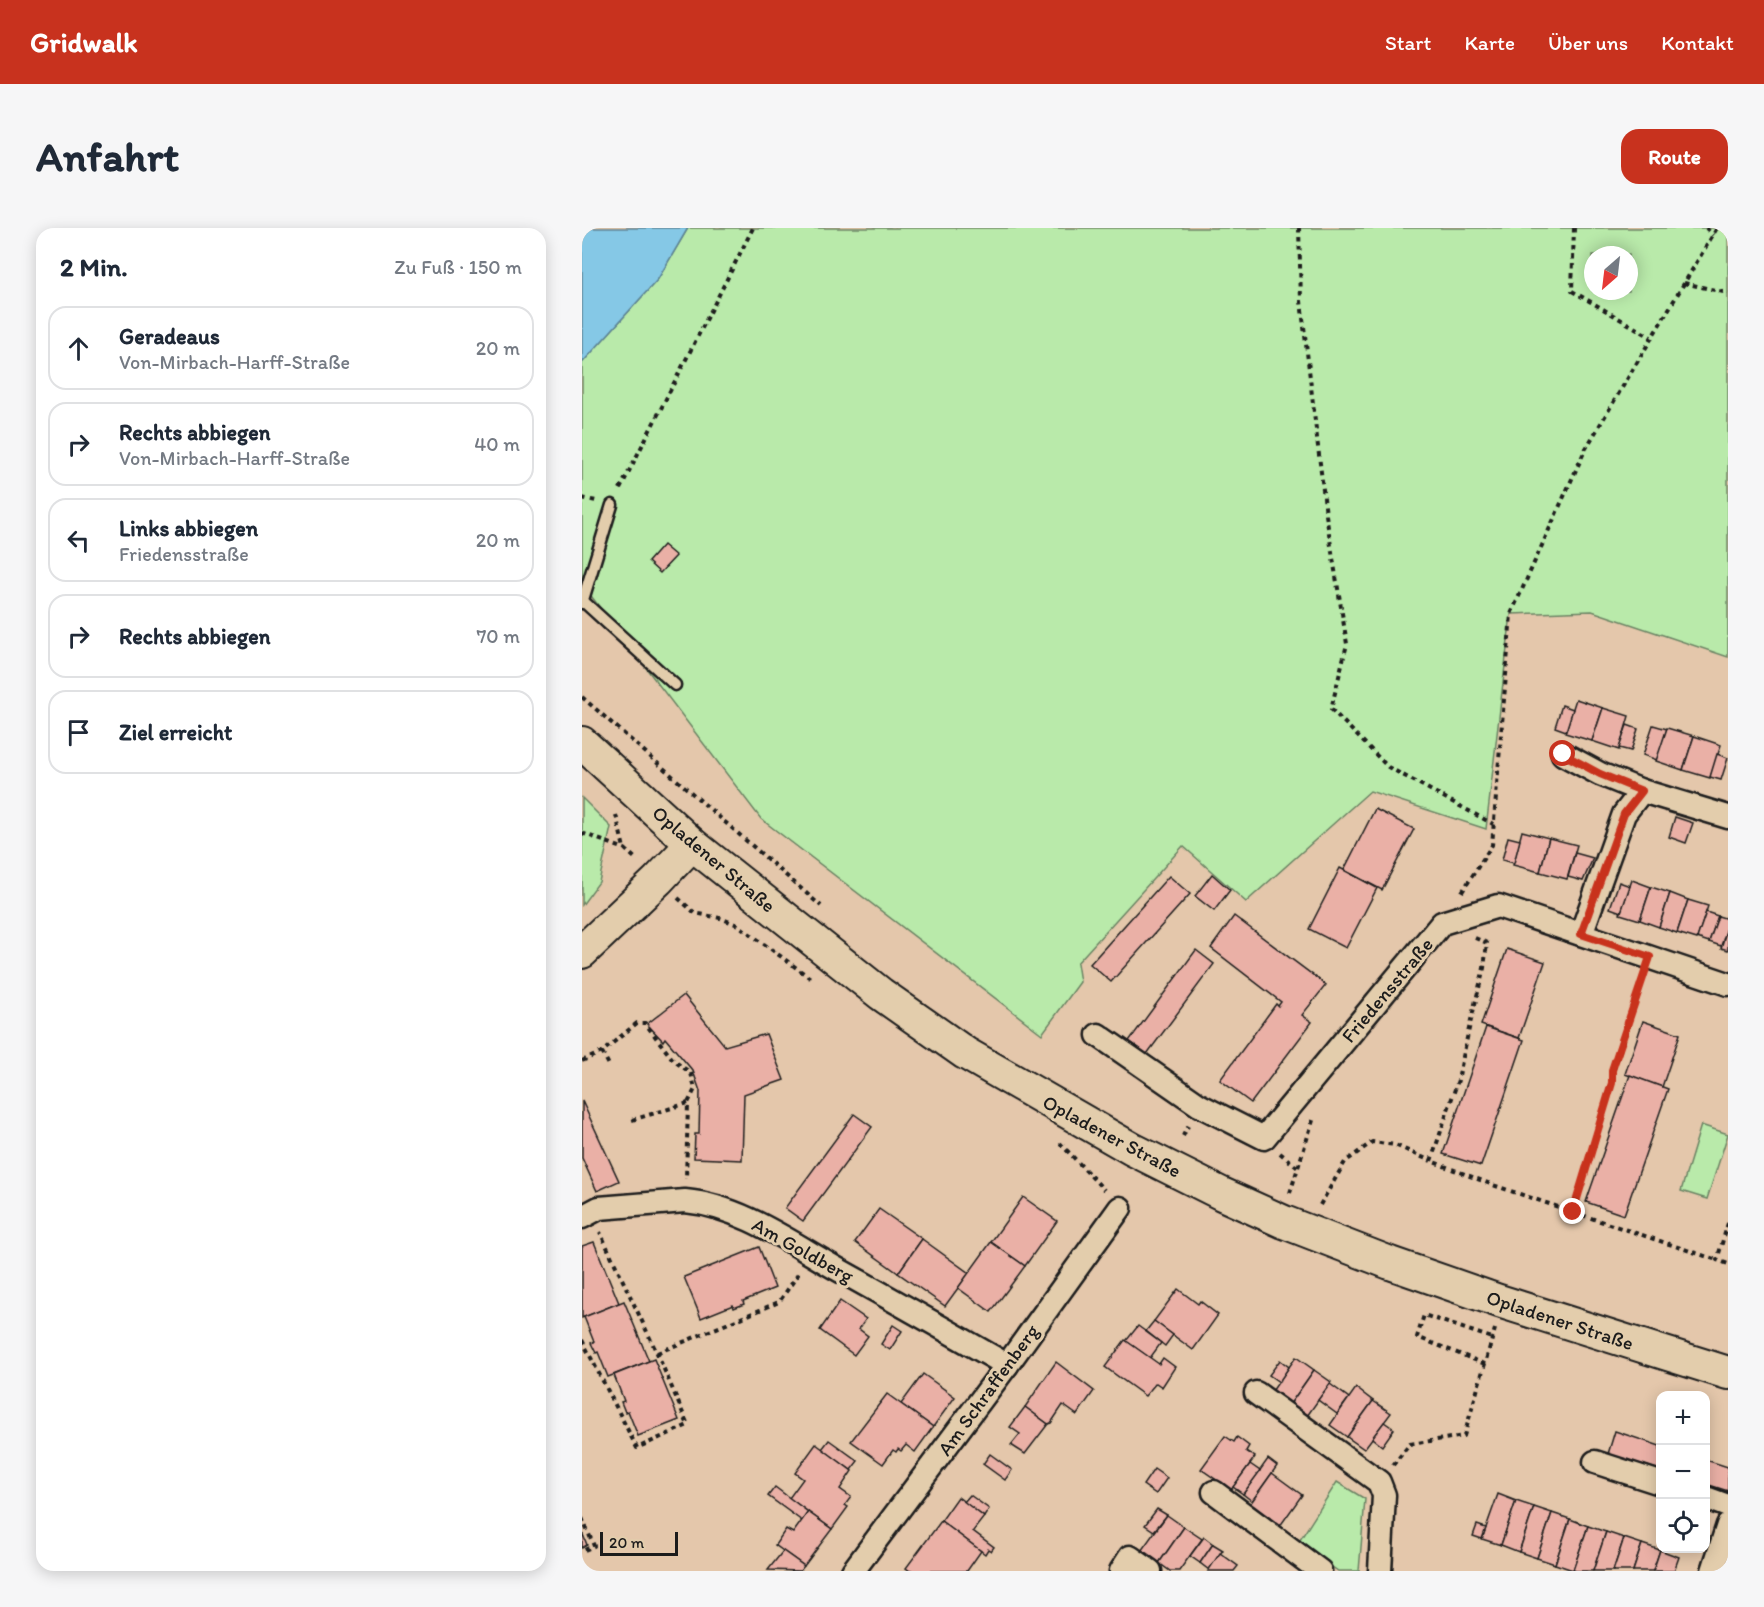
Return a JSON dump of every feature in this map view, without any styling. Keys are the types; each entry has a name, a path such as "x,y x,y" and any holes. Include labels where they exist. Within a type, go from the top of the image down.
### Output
{"main road":[{"name":"Opladener Straße","path":"582,743 692,844 881,994 965,1053 1057,1107 1172,1169 1284,1222 1390,1263 1499,1301 1728,1373"},
{"path":"582,952 658,880 692,844"}],"street":[{"path":"1563,754 1600,774 1642,791 1728,817"},
{"path":"1581,934 1624,814 1642,791"},
{"name":"Friedensstraße","path":"1098,1035 1199,1105 1264,1138 1442,923 1498,906 1728,984"},
{"name":"Am Goldberg","path":"586,1214 599,1209 685,1201 698,1202 734,1212 1007,1365"},
{"name":"Am Schraffenberg","path":"853,1571 1007,1365 1120,1208"},
{"path":"1256,1393 1379,1482 1384,1495 1380,1571"},
{"path":"1595,1462 1656,1483"},
{"path":"1214,1492 1320,1571"},
{"path":"1709,1499 1728,1506"},
{"path":"1713,1571 1728,1525"},
{"path":"1125,1564 1150,1571"}],"lane":[{"path":"612,505 583,602 675,685"}],"path":[{"path":"612,505 753,228"},
{"path":"1299,228 1301,301 1326,515 1347,644 1331,710 1388,767 1493,824"},
{"path":"1574,228 1572,291 1652,338"},
{"path":"1706,228 1713,235"},
{"path":"1431,1161 1458,1080 1484,968 1487,943 1442,923 1492,845 1511,614 1585,450 1717,228"},
{"path":"1684,283 1728,293"},
{"path":"582,697 781,872"},
{"path":"582,833 625,849 618,816 610,809"},
{"path":"1573,1212 1612,1083 1612,1070 1650,957"},
{"path":"582,1060 602,1052 637,1023 645,1023 674,1061 691,1073 695,1089 688,1103 685,1201"},
{"path":"602,1052 609,1065"},
{"path":"1290,1193 1320,1099 1312,1080"},
{"path":"632,1120 688,1103"},
{"path":"1057,1140 1120,1208"},
{"path":"1319,1205 1344,1162 1372,1142 1395,1145 1493,1185 1728,1264"},
{"path":"582,1340 637,1448 688,1425 657,1353 586,1214"},
{"path":"1717,1260 1728,1223"},
{"path":"657,1353 779,1302 812,1254"},
{"path":"1379,1482 1410,1444 1464,1436 1485,1364 1492,1338 1424,1315 1417,1336 1485,1364"},
{"path":"582,1518 594,1546 582,1551"}],"green space":[{"path":"688,228 1728,228 1728,657 1592,611 1511,614 1486,829 1370,791 1246,902 1183,846 1077,963 1080,982 1042,1034 761,819 582,584 582,363 658,279"},
{"path":"582,798 611,827 599,882 582,905"},
{"path":"1701,1125 1728,1134 1707,1199 1681,1191"},
{"path":"1337,1482 1365,1499 1359,1571 1338,1571 1298,1543"}],"water":[{"path":"589,228 688,228 658,279 582,363 582,237"}],"building":[{"path":"663,545 676,556 660,573 648,562"},
{"path":"1576,699 1603,708 1592,741 1565,733"},
{"path":"1562,705 1573,709 1566,731 1555,727"},
{"path":"1603,708 1629,716 1619,750 1592,741"},
{"path":"1627,725 1638,729 1631,751 1619,748"},
{"path":"1653,725 1667,729 1657,760 1643,755"},
{"path":"1667,728 1694,736 1683,770 1656,761"},
{"path":"1694,736 1721,745 1710,778 1683,770"},
{"path":"1717,754 1728,758 1721,780 1710,777"},
{"path":"1375,809 1414,829 1382,890 1344,870"},
{"path":"1675,817 1693,823 1686,843 1669,837"},
{"path":"1522,831 1549,838 1540,872 1513,865"},
{"path":"1508,837 1520,840 1514,863 1502,860"},
{"path":"1549,838 1577,845 1567,879 1540,872"},
{"path":"1575,853 1593,858 1583,881 1568,877"},
{"path":"1340,868 1377,888 1346,948 1309,929"},
{"path":"1212,874 1230,890 1214,911 1195,896"},
{"path":"1169,876 1190,894 1111,982 1090,964"},
{"path":"1632,880 1651,887 1640,920 1620,914"},
{"path":"1619,882 1630,886 1621,912 1610,908"},
{"path":"1651,887 1670,893 1659,927 1640,920"},
{"path":"1670,893 1688,900 1677,933 1659,927"},
{"path":"1688,900 1708,906 1697,939 1677,933"},
{"path":"1706,912 1718,916 1709,942 1697,938"},
{"path":"1234,916 1326,985 1302,1015 1312,1022 1251,1103 1220,1080 1276,1004 1278,1006 1281,1002 1211,948"},
{"path":"1718,916 1728,919 1721,946 1709,942"},
{"path":"1728,925 1728,950 1721,948"},
{"path":"1507,949 1545,962 1519,1038 1481,1025"},
{"path":"1196,950 1214,964 1147,1054 1129,1041"},
{"path":"684,995 725,1046 766,1034 784,1080 744,1094 742,1160 694,1158 695,1134 699,1134 700,1091 693,1071 665,1038 663,1041 647,1024"},
{"path":"1643,1021 1680,1034 1662,1087 1625,1074"},
{"path":"1486,1027 1524,1040 1481,1166 1443,1154"},
{"path":"1630,1075 1668,1089 1624,1215 1586,1202"},
{"path":"582,1101 619,1181 597,1191 582,1158"},
{"path":"854,1114 872,1127 803,1221 785,1208"},
{"path":"1023,1197 1057,1221 1025,1266 991,1242"},
{"path":"879,1209 922,1239 898,1273 855,1242"},
{"path":"922,1239 969,1273 945,1306 898,1273"},
{"path":"594,1242 619,1303 582,1318 582,1246"},
{"path":"991,1242 1025,1266 991,1312 958,1288"},
{"path":"759,1247 775,1288 743,1301 744,1304 734,1308 733,1305 701,1318 684,1277"},
{"path":"1178,1289 1198,1304 1200,1301 1218,1315 1193,1350 1154,1321"},
{"path":"624,1301 649,1361 608,1377 598,1352 596,1353 591,1343 594,1342 584,1317"},
{"path":"840,1301 866,1319 859,1329 868,1336 854,1355 820,1330"},
{"path":"1154,1321 1173,1335 1165,1346 1146,1331"},
{"path":"893,1325 902,1331 890,1350 881,1344"},
{"path":"1138,1326 1161,1343 1150,1358 1126,1341"},
{"path":"1125,1340 1159,1364 1163,1358 1175,1367 1162,1387 1156,1383 1145,1396 1105,1367"},
{"path":"1296,1357 1314,1370 1288,1407 1270,1394"},
{"path":"654,1359 679,1420 638,1436 628,1411 625,1412 621,1402 624,1401 614,1375"},
{"path":"1280,1360 1289,1367 1279,1382 1269,1375"},
{"path":"1056,1362 1094,1391 1077,1415 1063,1405 1048,1424 1025,1407"},
{"path":"1314,1370 1331,1382 1305,1419 1288,1407"},
{"path":"923,1374 955,1397 933,1427 901,1404"},
{"path":"1330,1384 1349,1398 1337,1414 1318,1400"},
{"path":"1356,1388 1373,1401 1347,1437 1330,1425"},
{"path":"887,1394 933,1427 915,1452 906,1445 901,1451 893,1450 883,1464 851,1441"},
{"path":"1373,1401 1391,1413 1364,1449 1347,1437"},
{"path":"1025,1407 1048,1424 1025,1454 1011,1445 1020,1434 1010,1427"},
{"path":"1384,1422 1394,1429 1382,1446 1372,1438"},
{"path":"1615,1431 1656,1445 1656,1469 1608,1454"},
{"path":"1225,1436 1234,1442 1237,1437 1249,1446 1246,1451 1255,1457 1231,1490 1201,1469"},
{"path":"829,1440 858,1461 851,1470 822,1449"},
{"path":"816,1444 852,1471 840,1489 851,1497 845,1505 848,1507 832,1529 789,1498 803,1479 795,1473"},
{"path":"990,1454 1012,1470 1005,1480 983,1464"},
{"path":"1268,1459 1277,1466 1252,1501 1243,1494"},
{"path":"1710,1461 1728,1467 1728,1491 1710,1485"},
{"path":"1250,1464 1260,1471 1243,1494 1233,1487"},
{"path":"1154,1469 1167,1478 1156,1494 1143,1485"},
{"path":"1272,1473 1302,1495 1280,1526 1250,1504"},
{"path":"775,1487 808,1512 802,1521 768,1496"},
{"path":"1498,1494 1516,1501 1501,1545 1482,1539"},
{"path":"970,1495 989,1509 984,1517 964,1502"},
{"path":"958,1497 984,1517 973,1531 994,1547 991,1551 988,1549 985,1554 941,1521"},
{"path":"1516,1501 1534,1507 1519,1552 1501,1545"},
{"path":"1534,1507 1552,1513 1537,1558 1519,1552"},
{"path":"1157,1509 1167,1515 1154,1531 1145,1525"},
{"path":"808,1512 832,1529 804,1566 775,1545 786,1529 793,1533"},
{"path":"1552,1513 1570,1519 1555,1564 1537,1558"},
{"path":"1167,1515 1184,1527 1159,1563 1141,1551"},
{"path":"1570,1519 1588,1526 1573,1570 1555,1564"},
{"path":"941,1521 981,1551 967,1571 910,1571 906,1568"},
{"path":"1477,1525 1486,1528 1482,1539 1473,1536"},
{"path":"1588,1526 1606,1532 1593,1571 1576,1571 1573,1570"},
{"path":"1184,1527 1202,1539 1179,1571 1170,1571 1159,1563"},
{"path":"582,1532 587,1545 582,1548"},
{"path":"1606,1532 1624,1538 1613,1571 1593,1571"},
{"path":"1204,1537 1213,1544 1200,1563 1190,1556"},
{"path":"1624,1538 1642,1544 1633,1571 1613,1571"},
{"path":"1213,1544 1223,1550 1209,1570 1200,1563"},
{"path":"1642,1544 1656,1549 1656,1553 1659,1553 1653,1571 1633,1571"},
{"path":"783,1551 804,1566 800,1571 768,1570"},
{"path":"1220,1553 1238,1566 1234,1571 1208,1571"},
{"path":"1659,1553 1679,1557 1674,1571 1653,1571"}],"route":[{"path":"1563,754 1600,774 1642,791 1624,814 1581,934 1650,957 1612,1070 1612,1083 1573,1212"}]}
